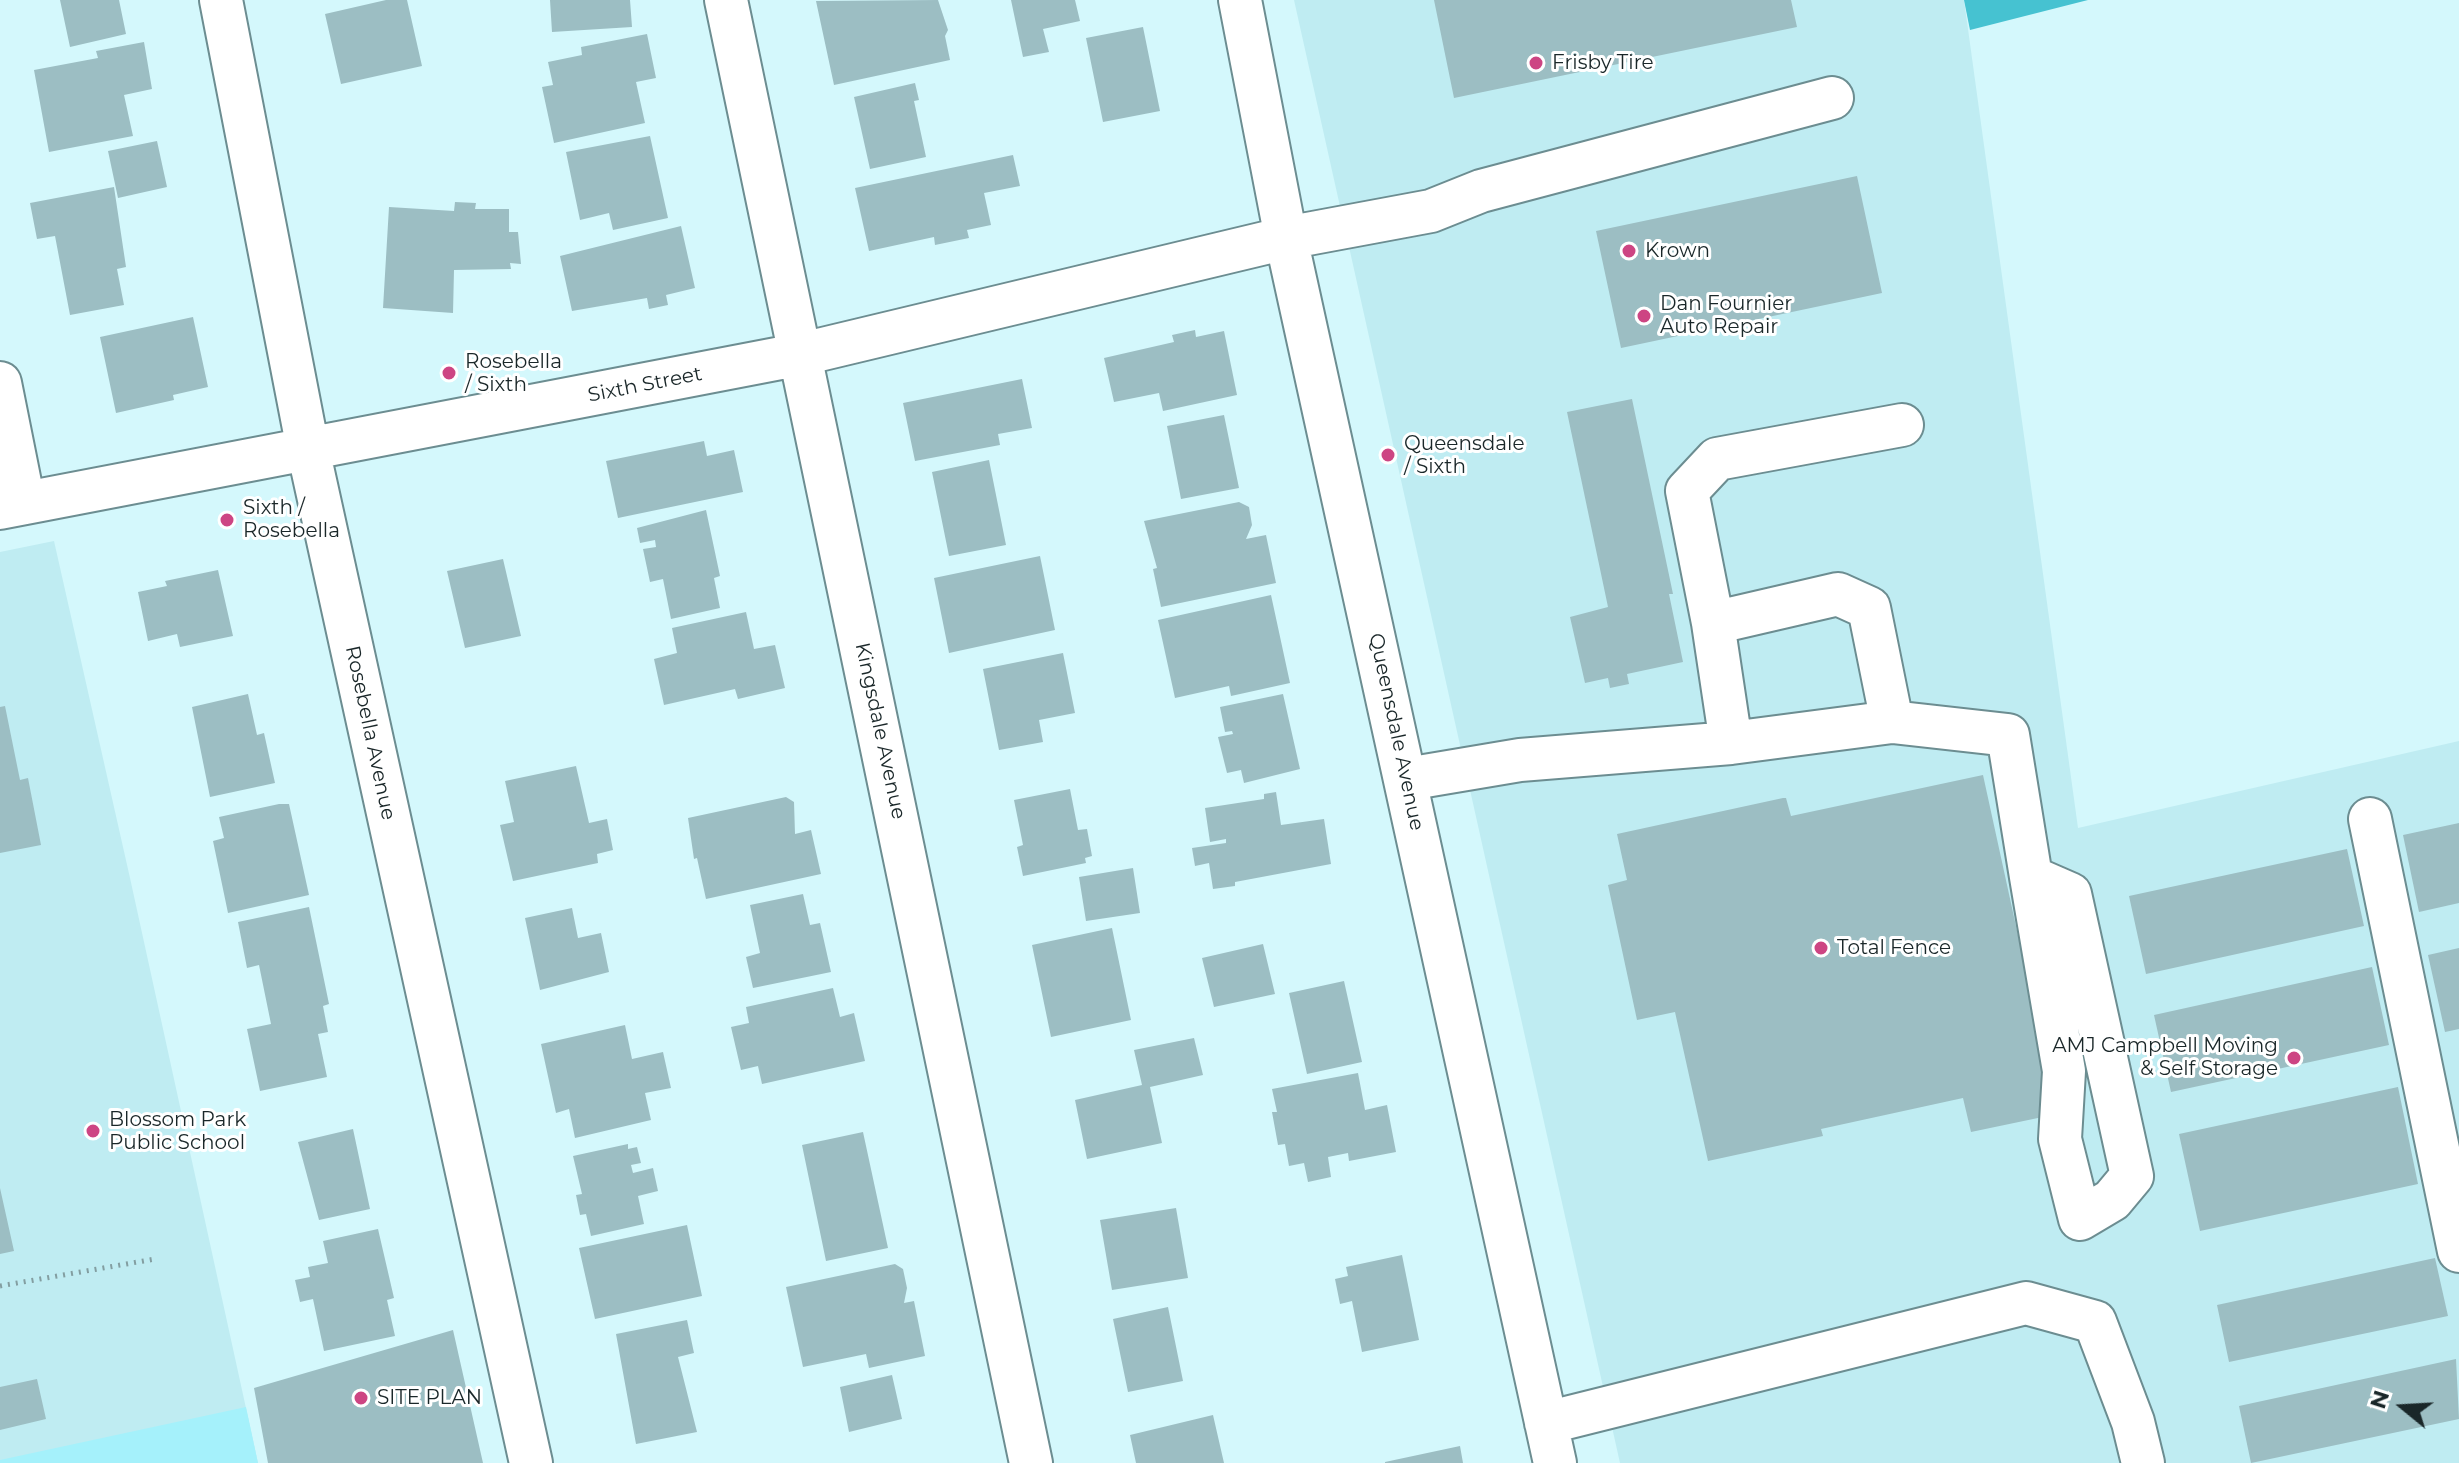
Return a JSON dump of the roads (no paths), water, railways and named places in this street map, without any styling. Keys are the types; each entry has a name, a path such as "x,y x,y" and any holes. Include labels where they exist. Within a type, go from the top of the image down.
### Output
{"street":[{"name":"Rosebella Avenue","path":"221,0 308,449 531,1463"},
{"name":"Kingsdale Avenue","path":"726,0 1031,1463"},
{"name":"Queensdale Avenue","path":"1240,0 1286,238 1555,1463"},
{"name":"Sixth Street","path":"12,506 802,354 1286,238 1431,211 1481,191 1832,98"},
{"path":"0,383 12,506"},
{"path":"1731,743 1713,623 1687,491 1717,459 1902,425"},
{"path":"1713,623 1838,594 1869,608 1892,722"},
{"path":"1407,779 1520,760 1731,743 1892,722 2008,735 2031,877 2064,1071 2060,1139 2080,1219 2112,1200 2132,1176 2070,894 2031,877"},
{"path":"2370,819 2459,1251"},
{"path":"1546,1423 2026,1303 2095,1322 2133,1422 2143,1463"}],"place":[{"name":"Frisby Tire","path":"1536,63"},
{"name":"Krown","path":"1629,251"},
{"name":"Dan Fournier Auto Repair","path":"1644,316"},
{"name":"Rosebella / Sixth","path":"449,373"},
{"name":"Queensdale / Sixth","path":"1388,455"},
{"name":"Sixth / Rosebella","path":"227,520"},
{"name":"Total Fence","path":"1821,948"},
{"name":"AMJ Campbell Moving & Self Storage","path":"2294,1058"},
{"name":"Blossom Park Public School","path":"93,1131"},
{"name":"SITE PLAN","path":"361,1398"}]}
